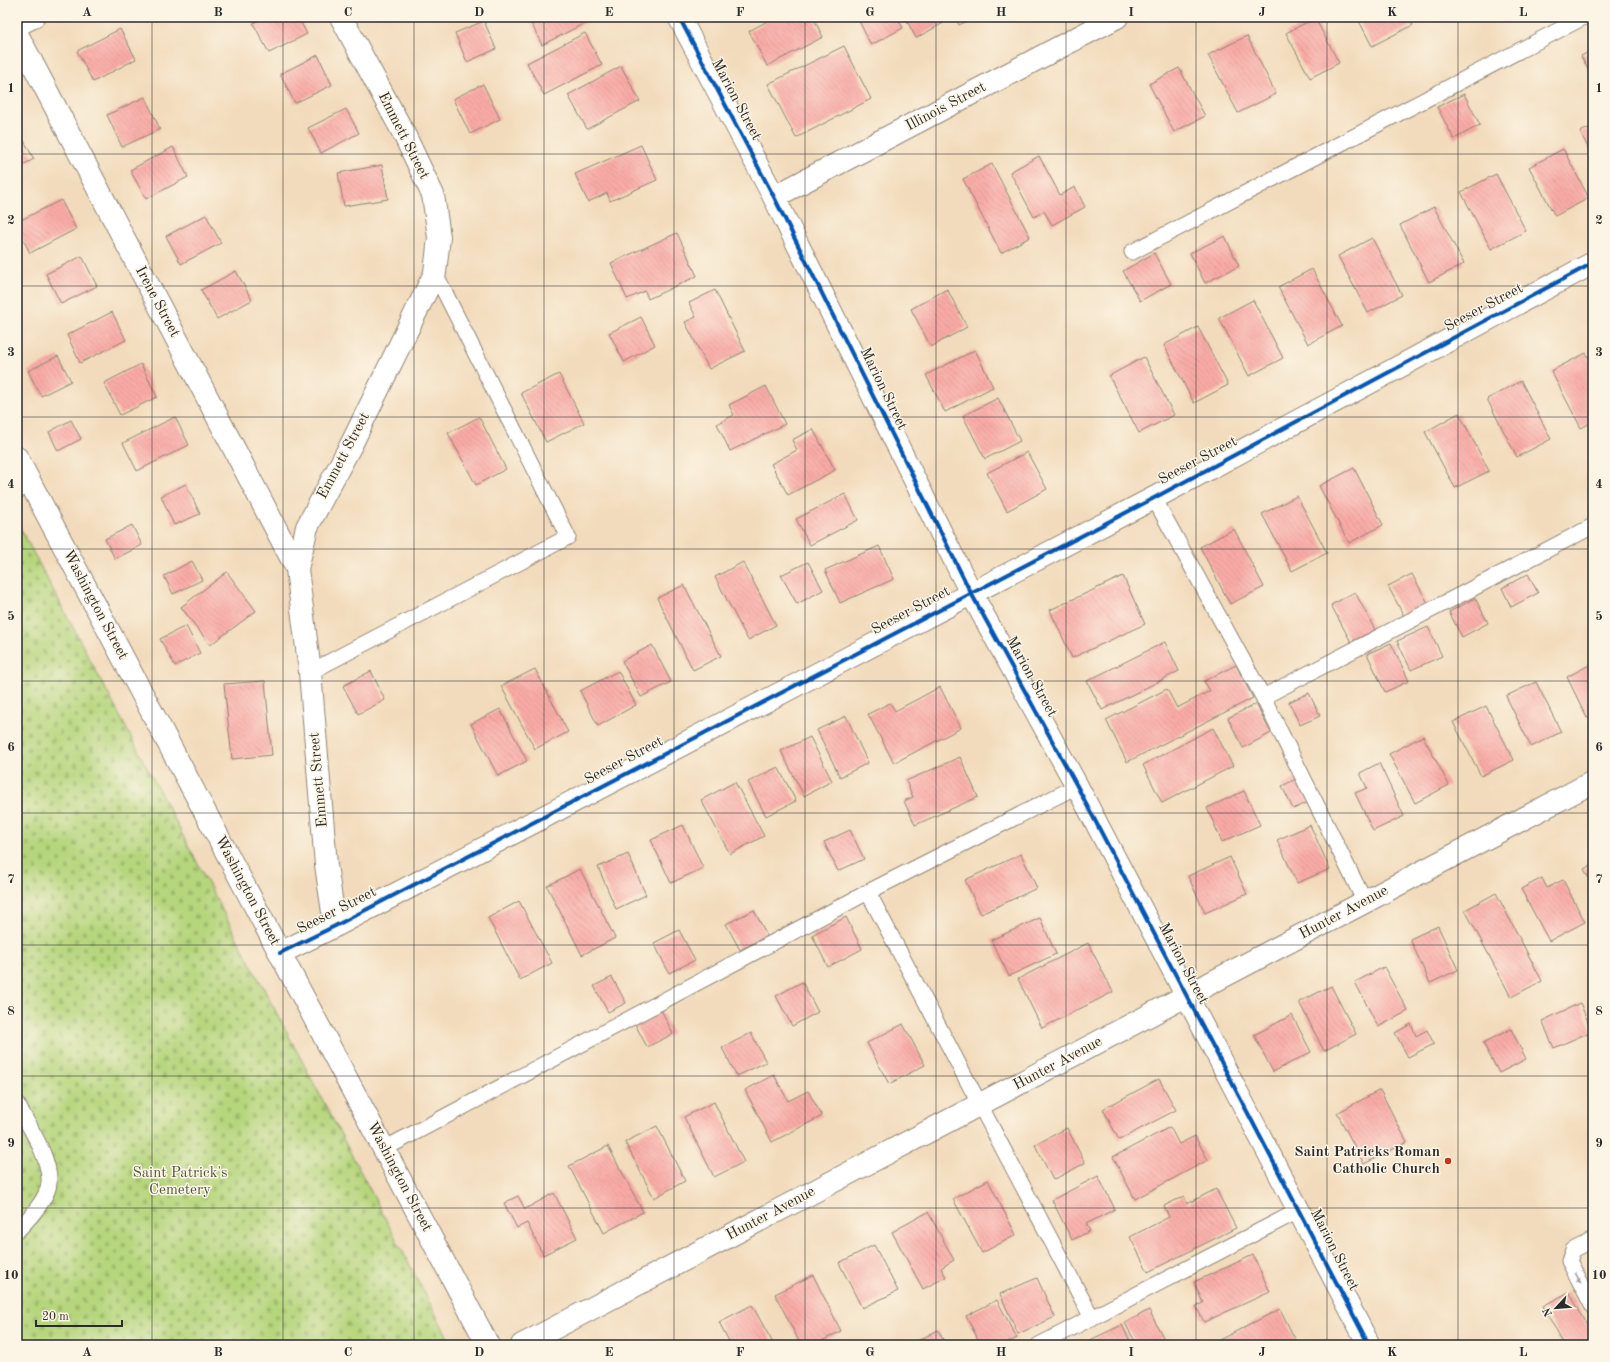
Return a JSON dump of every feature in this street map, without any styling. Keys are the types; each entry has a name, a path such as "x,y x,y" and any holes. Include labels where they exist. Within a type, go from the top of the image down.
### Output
{"street":[{"path":"17,25 33,17"},
{"name":"Emmett Street","path":"335,926 326,865 310,672 297,570 307,527 352,443 435,273 439,237 433,195 404,134 341,17"},
{"name":"Marion Street","path":"679,17 774,197 971,593 1076,786 1300,1210 1369,1345"},
{"name":"Illinois Street","path":"774,197 1117,17"},
{"name":"Irene Street","path":"17,34 297,570"},
{"name":"Seeser Street","path":"280,953 335,926 1154,498 1593,263"},
{"name":"Washington Street","path":"17,458 24,488 280,953 488,1345"},
{"name":"Hunter Avenue","path":"522,1345 1593,782"}],"lane":[{"path":"1132,252 1584,17"},
{"path":"310,672 568,537 435,273"},
{"path":"1154,498 1263,697 1365,902"},
{"path":"1263,697 1593,526"},
{"path":"384,1149 868,892 1076,786"},
{"path":"868,892 1092,1318"},
{"path":"17,1104 42,1152 48,1170 49,1184 37,1208 17,1231"},
{"path":"1039,1345 1300,1210"},
{"path":"1593,1240 1573,1250 1569,1261 1593,1307"}],"green space":[{"name":"Saint Patrick's Cemetery","path":"17,522 77,635 452,1345 17,1345"}],"building":[{"path":"264,17 298,17 307,34 269,53 253,23"},
{"path":"528,17 584,17 587,22 542,45"},
{"path":"775,17 813,17 823,37 767,66 749,31"},
{"path":"862,17 897,17 903,28 871,45 858,19"},
{"path":"905,17 945,17 947,21 916,38"},
{"path":"955,17 975,17 959,25"},
{"path":"1357,17 1409,17 1413,25 1372,46"},
{"path":"1315,18 1339,63 1310,78 1286,33"},
{"path":"484,21 496,49 467,62 455,33"},
{"path":"120,29 136,59 93,82 77,51"},
{"path":"585,33 602,65 544,95 527,63"},
{"path":"1247,36 1276,94 1238,113 1208,55"},
{"path":"844,46 871,99 796,138 768,84"},
{"path":"1593,50 1593,79 1581,56"},
{"path":"318,55 332,85 295,103 280,74"},
{"path":"621,66 640,101 587,129 568,95"},
{"path":"1179,68 1205,116 1174,132 1149,84"},
{"path":"483,84 500,119 470,134 453,99"},
{"path":"1464,94 1480,125 1454,139 1437,107"},
{"path":"145,97 160,129 122,147 107,115"},
{"path":"346,109 359,133 321,153 308,128"},
{"path":"1593,126 1593,157 1580,132"},
{"path":"17,128 34,159 17,168"},
{"path":"641,145 657,180 610,201 607,193 588,202 575,174"},
{"path":"173,147 188,177 146,199 130,170"},
{"path":"1563,149 1589,198 1555,216 1529,167"},
{"path":"1039,156 1060,195 1075,187 1085,207 1052,225 1044,211 1034,217 1010,172"},
{"path":"992,164 1030,237 1001,253 963,179"},
{"path":"382,165 388,199 344,206 338,173"},
{"path":"1496,174 1526,231 1491,249 1461,192"},
{"path":"61,200 76,229 30,253 17,227 17,222"},
{"path":"1434,207 1464,264 1429,282 1400,225"},
{"path":"206,215 221,243 181,264 166,236"},
{"path":"677,233 697,276 648,299 645,291 627,299 611,263"},
{"path":"1225,236 1239,266 1205,283 1190,253"},
{"path":"1372,238 1402,295 1368,313 1338,256"},
{"path":"1154,253 1171,284 1140,301 1123,271"},
{"path":"82,256 97,286 61,304 46,274"},
{"path":"1312,269 1342,326 1308,344 1278,287"},
{"path":"236,271 252,300 217,319 201,290"},
{"path":"947,289 967,327 931,347 911,309"},
{"path":"715,290 745,351 709,369 685,322 696,317 689,303"},
{"path":"1253,300 1283,358 1249,376 1219,318"},
{"path":"112,312 126,340 80,363 67,335"},
{"path":"641,317 655,345 624,362 609,333"},
{"path":"1198,327 1228,385 1194,403 1164,345"},
{"path":"975,350 993,387 945,412 926,375"},
{"path":"1586,353 1593,366 1593,422 1581,428 1551,371"},
{"path":"58,356 71,381 41,396 28,371"},
{"path":"1144,357 1174,415 1139,433 1109,376"},
{"path":"141,364 157,397 120,415 104,383"},
{"path":"559,374 584,423 546,442 521,393"},
{"path":"1521,381 1551,439 1517,457 1487,399"},
{"path":"766,386 785,424 730,451 717,424 734,415 729,405"},
{"path":"998,398 1020,441 985,459 963,416"},
{"path":"1459,413 1489,471 1455,488 1425,432"},
{"path":"175,417 189,445 137,471 123,443"},
{"path":"479,417 506,469 476,485 448,433"},
{"path":"71,420 81,439 58,451 49,432"},
{"path":"813,429 835,470 788,495 771,464 797,450 792,440"},
{"path":"1027,452 1047,489 1007,511 987,473"},
{"path":"1354,468 1383,525 1349,543 1319,486"},
{"path":"186,484 200,514 174,525 161,496"},
{"path":"845,494 858,520 810,545 796,519"},
{"path":"1297,496 1327,553 1292,571 1262,514"},
{"path":"132,525 142,545 115,559 105,539"},
{"path":"1234,529 1264,587 1230,604 1200,547"},
{"path":"879,546 894,579 840,603 825,570"},
{"path":"192,561 202,580 173,594 164,576"},
{"path":"743,562 776,625 748,640 715,577"},
{"path":"808,562 823,590 797,604 781,575"},
{"path":"227,572 256,611 210,645 181,607"},
{"path":"1412,574 1429,605 1405,618 1388,586"},
{"path":"1528,574 1538,593 1511,607 1502,588"},
{"path":"1123,576 1145,624 1072,658 1050,610"},
{"path":"684,585 721,656 693,670 657,598"},
{"path":"1355,592 1375,630 1351,642 1331,605"},
{"path":"1475,598 1488,623 1462,637 1449,612"},
{"path":"186,626 200,653 175,666 160,639"},
{"path":"1428,627 1442,656 1411,670 1397,641"},
{"path":"1165,642 1179,671 1102,710 1087,681"},
{"path":"1391,643 1409,681 1385,692 1367,654"},
{"path":"652,645 671,682 641,697 622,661"},
{"path":"1593,663 1593,715 1587,718 1567,677"},
{"path":"1236,665 1253,698 1127,762 1106,720 1167,689 1177,708 1210,691 1204,681"},
{"path":"535,669 568,732 535,749 501,686"},
{"path":"371,671 385,700 358,714 343,686"},
{"path":"618,671 636,705 598,726 580,691"},
{"path":"265,681 272,755 232,759 224,684"},
{"path":"1536,682 1561,732 1531,747 1506,696"},
{"path":"940,687 961,728 894,763 868,714 890,703 895,711"},
{"path":"1309,693 1320,716 1300,725 1289,702"},
{"path":"1256,704 1271,733 1243,748 1228,718"},
{"path":"1486,706 1514,760 1481,776 1453,722"},
{"path":"500,709 527,761 498,776 471,724"},
{"path":"846,716 868,763 840,777 817,730"},
{"path":"1213,728 1233,766 1162,803 1143,765"},
{"path":"1423,736 1449,785 1415,803 1389,754"},
{"path":"810,737 832,781 804,796 781,751"},
{"path":"960,757 978,797 915,825 904,801 913,797 906,781"},
{"path":"1379,763 1404,816 1373,831 1355,793 1367,788 1360,773"},
{"path":"778,767 796,801 766,816 748,782"},
{"path":"1304,775 1316,799 1293,809 1282,786"},
{"path":"735,782 764,836 730,854 701,800"},
{"path":"1244,791 1260,825 1222,842 1207,808"},
{"path":"683,825 703,868 671,883 651,840"},
{"path":"1310,825 1330,869 1297,883 1277,840"},
{"path":"850,830 864,859 838,871 824,842"},
{"path":"628,854 646,895 616,909 598,867"},
{"path":"1021,854 1037,888 981,914 965,880"},
{"path":"1230,857 1247,894 1205,913 1188,876"},
{"path":"1593,864 1593,886 1584,869"},
{"path":"580,869 615,938 582,955 547,886"},
{"path":"1542,878 1547,888 1563,880 1585,922 1549,941 1521,889"},
{"path":"1496,893 1542,981 1511,997 1465,910"},
{"path":"519,901 552,963 520,980 488,918"},
{"path":"754,910 767,936 740,950 726,924"},
{"path":"846,917 862,949 828,967 812,935"},
{"path":"1040,918 1056,954 1009,976 991,940"},
{"path":"1438,926 1458,970 1430,983 1410,939"},
{"path":"679,930 695,960 669,973 654,943"},
{"path":"1088,943 1113,992 1042,1028 1018,979"},
{"path":"1384,967 1408,1011 1378,1027 1355,982"},
{"path":"612,977 626,1003 608,1012 594,986"},
{"path":"802,982 818,1012 792,1026 776,996"},
{"path":"1331,986 1356,1034 1324,1051 1299,1002"},
{"path":"1580,1003 1592,1031 1554,1048 1542,1021"},
{"path":"661,1010 673,1034 647,1047 635,1024"},
{"path":"1292,1015 1311,1052 1273,1072 1254,1035"},
{"path":"903,1024 925,1065 889,1084 867,1043"},
{"path":"1411,1024 1416,1036 1427,1030 1434,1044 1408,1057 1395,1033"},
{"path":"1511,1029 1526,1059 1499,1073 1483,1043"},
{"path":"751,1033 766,1062 737,1076 722,1048"},
{"path":"774,1075 788,1101 808,1091 822,1116 772,1142 745,1090"},
{"path":"1159,1079 1176,1110 1119,1140 1103,1109"},
{"path":"1380,1090 1407,1142 1364,1164 1337,1113"},
{"path":"714,1102 744,1162 714,1177 684,1117"},
{"path":"657,1126 685,1181 654,1198 625,1142"},
{"path":"1170,1127 1179,1144 1195,1136 1208,1160 1135,1199 1113,1157"},
{"path":"1067,1128 1085,1163 1053,1180 1035,1145"},
{"path":"608,1146 643,1212 604,1233 569,1166"},
{"path":"1098,1176 1115,1209 1086,1224 1090,1231 1072,1240 1052,1200"},
{"path":"988,1180 1016,1235 982,1253 953,1199"},
{"path":"1216,1189 1236,1228 1148,1272 1130,1237 1169,1217 1164,1206 1184,1196 1187,1204"},
{"path":"554,1193 577,1238 543,1255 527,1223 517,1228 504,1203 518,1196 525,1209"},
{"path":"928,1212 954,1260 941,1268 946,1277 923,1289 892,1232"},
{"path":"874,1245 898,1291 862,1308 839,1263"},
{"path":"1253,1255 1270,1292 1204,1322 1196,1306 1203,1303 1194,1282"},
{"path":"813,1275 841,1331 814,1345 801,1345 775,1294"},
{"path":"1037,1278 1055,1317 1018,1334 1000,1294"},
{"path":"1569,1292 1593,1336 1593,1338 1580,1345 1564,1345 1543,1306"},
{"path":"997,1300 1017,1338 1003,1345 981,1345 966,1316"},
{"path":"752,1305 774,1345 731,1345 719,1322"},
{"path":"1280,1309 1297,1343 1293,1345 1222,1345 1219,1340"},
{"path":"1149,1310 1163,1337 1149,1345 1137,1345 1125,1323"},
{"path":"1122,1325 1132,1345 1092,1345 1090,1340"},
{"path":"938,1330 946,1345 910,1345"}],"cycle path":[{"path":"679,17 774,197 971,593 1077,786 1369,1345"},
{"path":"280,953 335,926 1154,498 1593,263"}],"place":[{"name":"Saint Patricks Roman Catholic Church","path":"1448,1161"}]}
